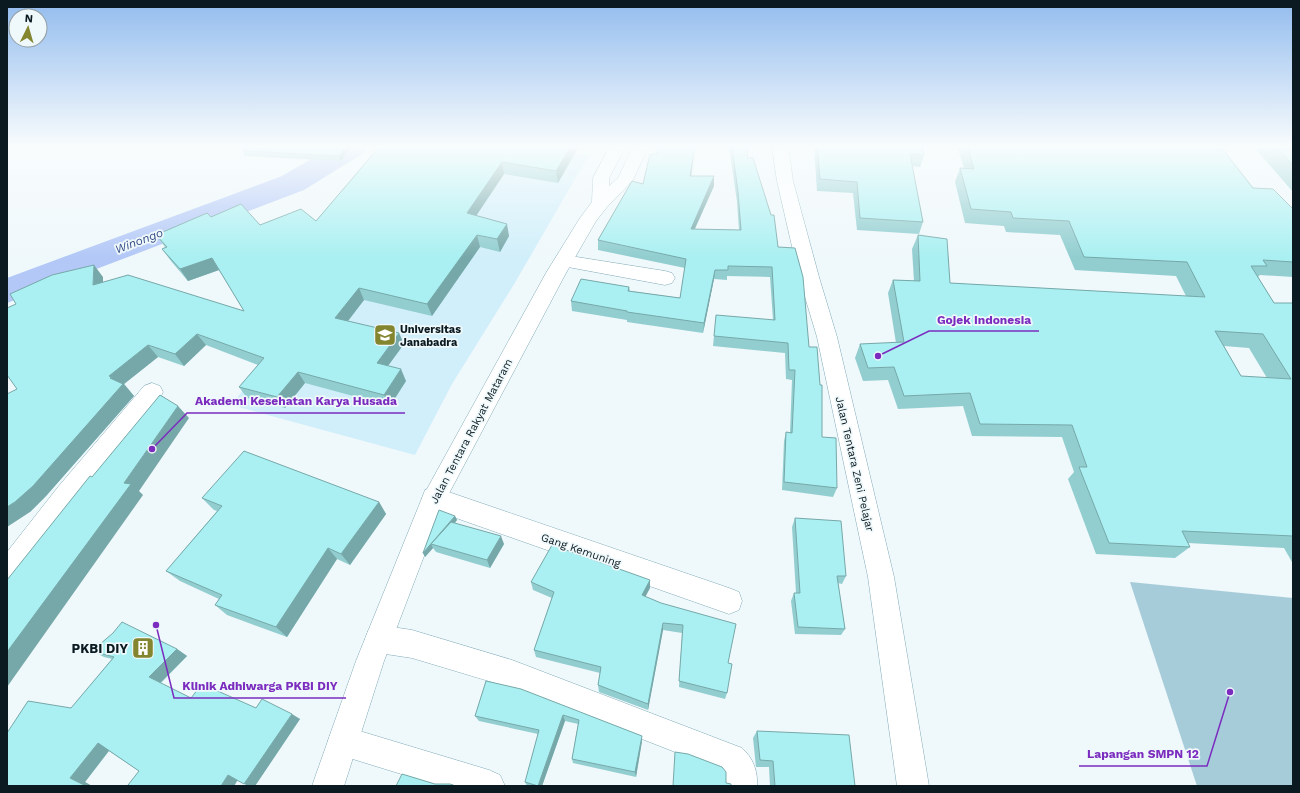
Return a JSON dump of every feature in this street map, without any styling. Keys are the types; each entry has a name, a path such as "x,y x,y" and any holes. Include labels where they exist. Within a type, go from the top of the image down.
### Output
{"street":[{"path":"601,183 601,203"},
{"name":"Jalan Tentara Rakyat Mataram","path":"328,786 370,661 434,498 589,218 601,203 622,183"},
{"name":"Jalan Tentara Zeni Pelajar","path":"786,183 809,277 827,337 881,577 913,786"},
{"path":"564,261 665,278"},
{"path":"7,572 67,495 152,392"},
{"name":"Gang Kemuning","path":"434,498 729,601"},
{"path":"379,639 412,644 512,674 731,759 743,772 741,786"},
{"path":"343,741 489,786"}],"shaded area":[{"name":"Universitas Janabadra","path":"412,183 573,183 513,286 452,384 415,455 231,405"},
{"path":"1130,582 1293,598 1293,786 1197,786"}],"building":[{"path":"348,183 488,183 467,213 507,224 497,239 477,235 427,304 359,288 335,318 399,333 377,363 401,369 384,395 298,372 277,397 239,387 264,358 197,334 175,354 148,345 109,376 112,377 110,378 123,384 33,486 7,507 7,394 17,389 7,375 7,308 16,304 10,294 52,275 94,265 93,285 128,275 244,311 212,258 180,269 162,249 167,247 156,235 207,213 211,217 241,204 260,225 301,209 316,221"},
{"path":"631,183 711,183 691,229 741,230 737,183 761,183 771,215 774,215 778,247 795,248 803,277 809,347 817,347 820,385 822,385 822,437 836,438 837,488 784,482 786,432 792,433 795,370 789,370 788,343 714,336 716,315 775,320 772,267 728,266 728,270 715,270 704,323 627,312 571,301 581,279 629,287 628,291 680,298 686,259 598,240"},
{"path":"857,183 916,183 923,222 860,218"},
{"path":"964,183 1249,183 1253,188 1273,189 1293,209 1293,262 1263,260 1267,266 1251,266 1274,303 1293,303 1293,536 1182,531 1190,547 1109,543 1079,467 1087,467 1072,425 980,424 970,393 904,396 894,367 868,368 860,344 904,342 893,280 920,281 918,235 947,239 950,283 1205,297 1187,262 1084,257 1069,221 1013,218 1011,212 971,209","holes":["1215,331 1263,334 1291,379 1241,376"]},
{"path":"160,395 178,406 124,483 131,484 7,652 7,580 90,476 92,477"},
{"path":"244,451 379,502 341,554 328,548 276,627 215,605 222,595 166,571 222,506 202,498"},
{"path":"439,510 455,516 423,553"},
{"path":"795,518 841,521 846,576 837,576 845,629 798,627 794,593 800,593"},
{"path":"451,522 501,536 487,560 431,544"},
{"path":"552,545 650,580 642,595 661,603 736,624 728,663 732,664 727,693 679,681 683,625 663,623 648,704 598,685 601,667 534,650 554,592 531,582"},
{"path":"122,622 177,649 149,677 191,698 202,684 256,708 262,699 292,714 244,784 228,775 221,786 131,786 128,785 139,771 98,743 70,778 84,785 83,786 7,786 7,733 28,701 71,708 114,657 92,651 113,633"},
{"path":"486,681 521,689 642,736 635,772 572,759 579,720 563,715 538,786 525,782 539,730 475,716"},
{"path":"757,731 849,735 855,786 775,786 773,761 760,760"},
{"path":"675,752 688,754 722,767 726,772 726,783 731,784 731,786 673,786"},
{"path":"402,774 435,784 450,784 456,786 396,786"}],"waterway":[{"name":"Winongo","path":"7,291 293,183"}],"place":[{"name":"Universitas Janabadra","path":"385,335"},
{"name":"Gojek Indonesia","path":"878,356"},
{"name":"Akademi Kesehatan Karya Husada","path":"152,449"},
{"name":"Klinik Adhiwarga PKBI DIY","path":"156,625"},
{"name":"PKBI DIY","path":"143,648"},
{"name":"Lapangan SMPN 12","path":"1230,692"}]}
